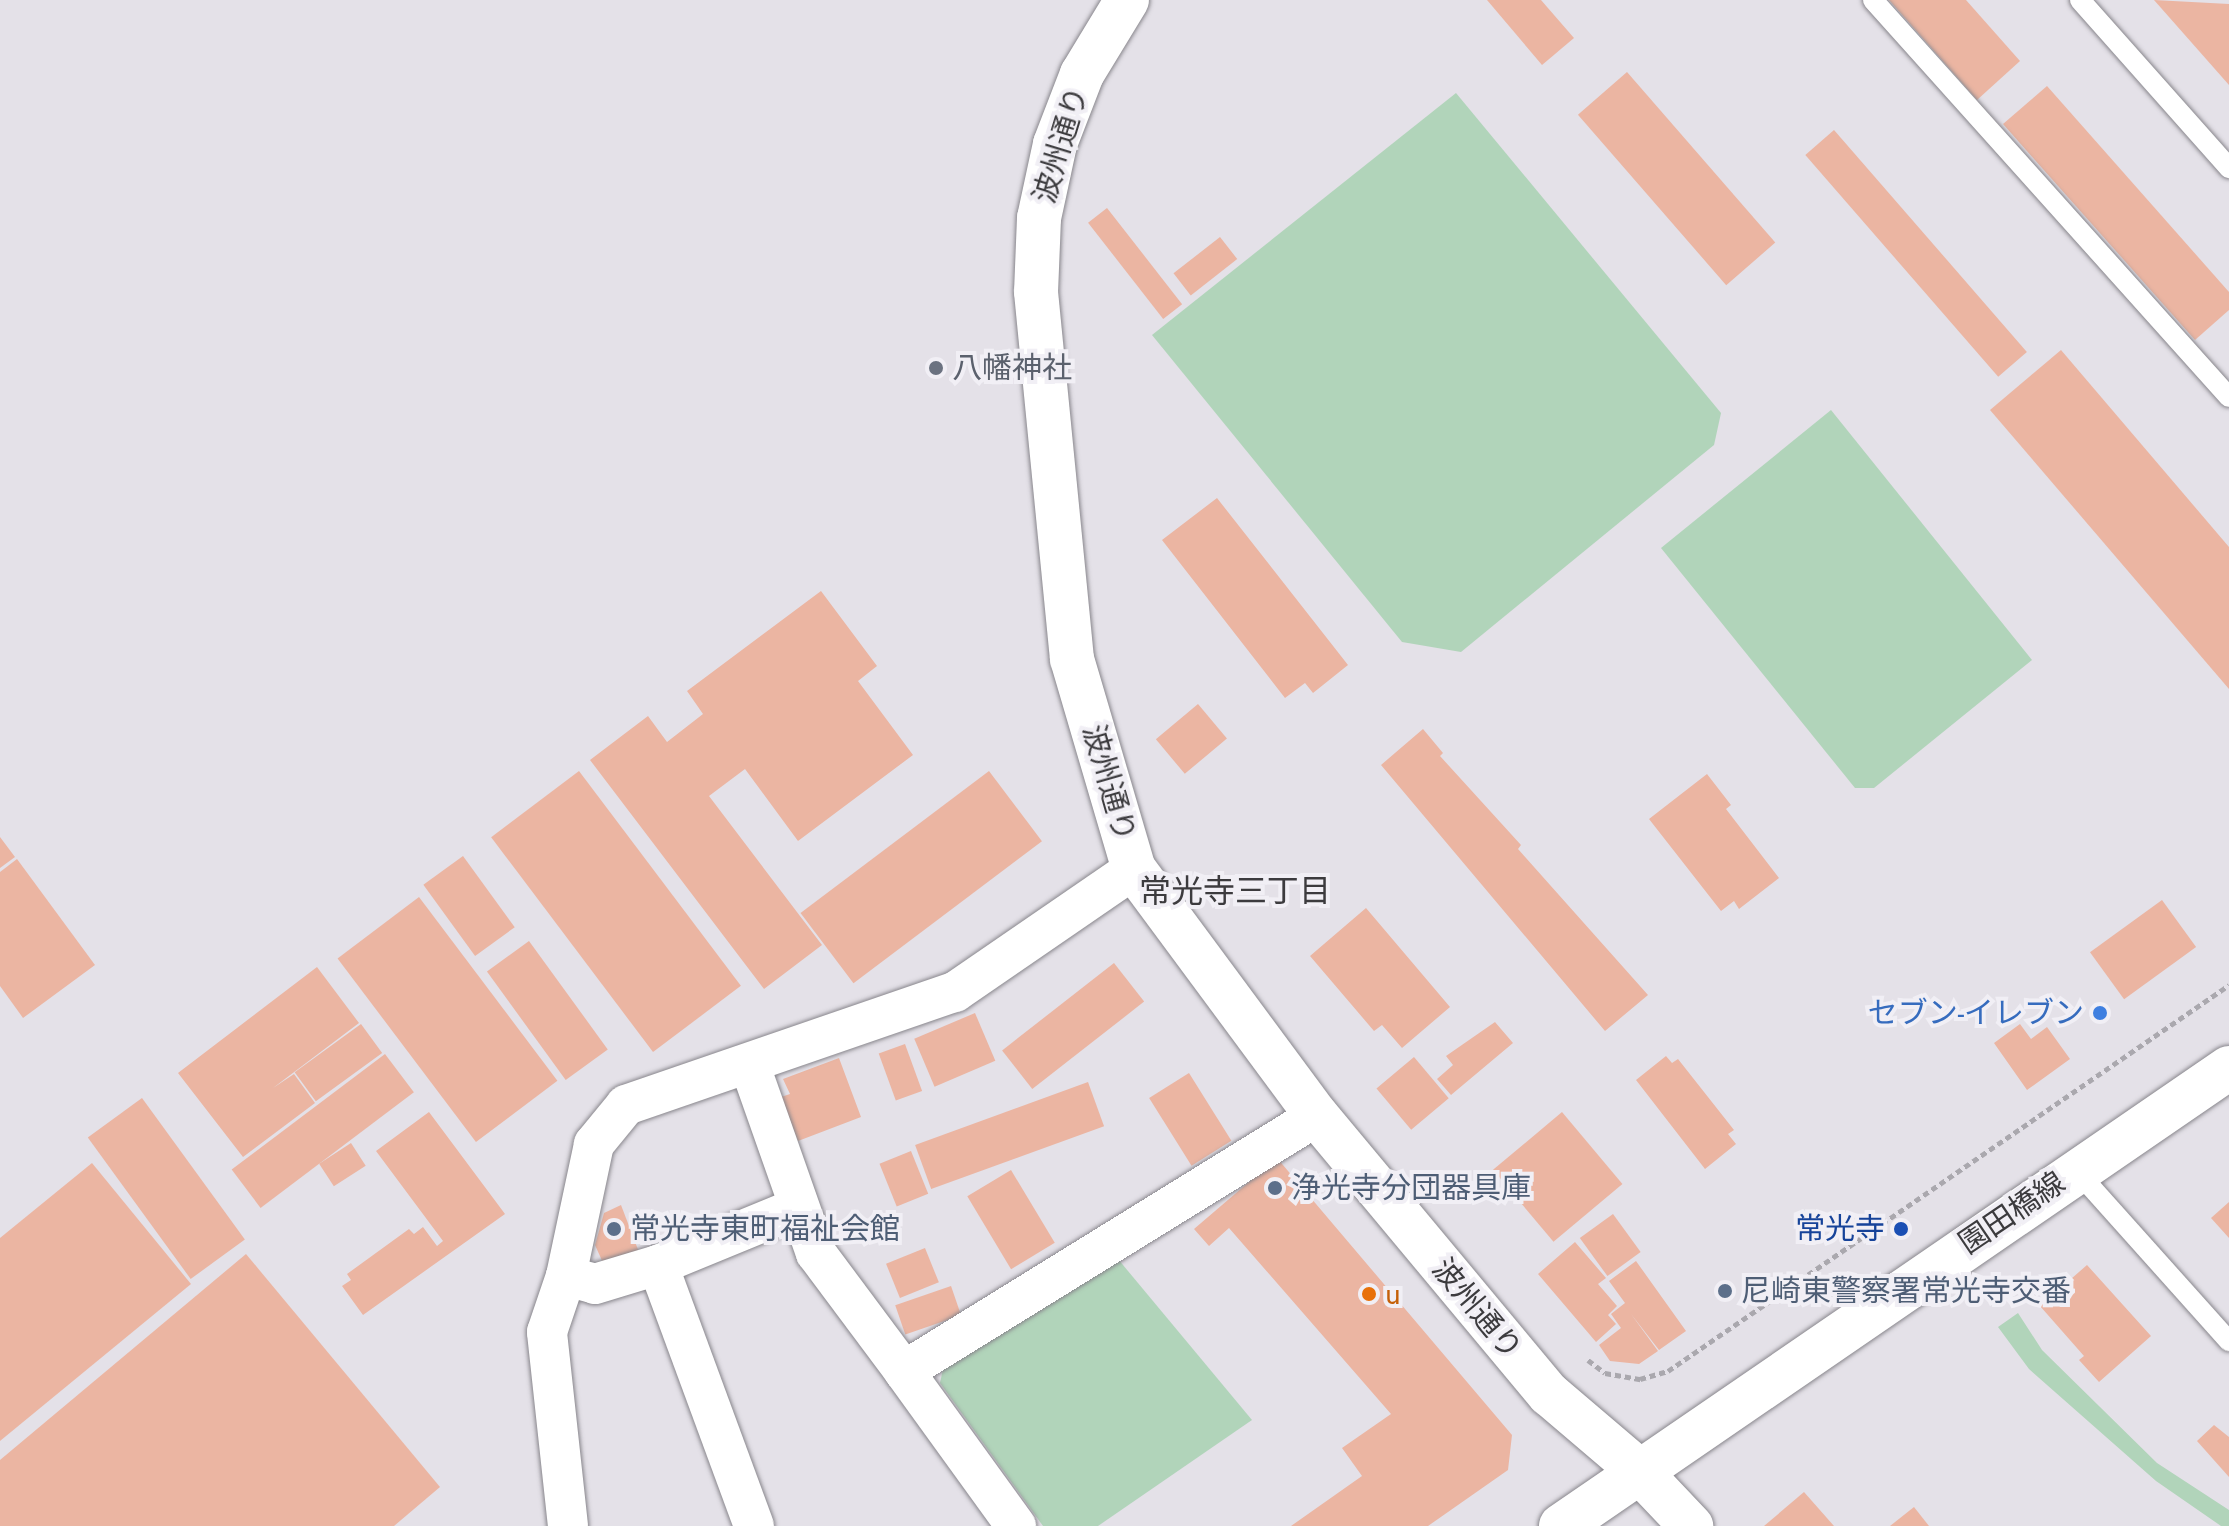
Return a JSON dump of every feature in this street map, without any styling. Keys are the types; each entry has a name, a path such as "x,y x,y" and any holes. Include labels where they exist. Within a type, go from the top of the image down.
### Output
{"street":[{"name":"波州通り","path":"1127,0 1082,74 1055,144 1039,218 1036,292 1072,659 1134,869 1317,1116 1549,1394 1637,1469 1691,1526"},
{"path":"568,1526 547,1332 566,1276 594,1144 626,1105 750,1066 955,992 1134,869"},
{"path":"750,1066 795,1185 797,1208 816,1253 1016,1526"},
{"name":"園田橋線","path":"1561,1526 1637,1469 2075,1169 2229,1068"},
{"path":"904,1371 1317,1116"},
{"path":"566,1276 595,1284 658,1265 797,1208"},
{"path":"658,1265 754,1526"}],"lane":[{"path":"1873,0 2229,397"},
{"path":"2080,0 2229,168"},
{"path":"2075,1169 2229,1341"}],"path":[{"path":"1588,1360 1605,1373 1640,1379 1668,1371 2229,985"}],"green space":[{"path":"1456,93 1721,413 1714,445 1461,652 1402,642 1152,335"},
{"path":"1831,410 2032,660 1874,788 1855,788 1661,548"},
{"path":"1118,1259 1252,1420 1098,1526 1043,1526 940,1383 943,1369"},
{"path":"2018,1313 2042,1350 2157,1463 2229,1510 2229,1526 2221,1526 2156,1481 2029,1369 1998,1327"}],"building":[{"path":"1487,0 1541,0 1574,38 1542,65"},
{"path":"1889,0 1966,0 2020,61 1977,100"},
{"path":"2154,0 2229,4 2229,85"},
{"path":"1627,72 1775,243 1726,285 1578,115"},
{"path":"2047,86 2229,292 2229,310 2195,340 2003,124"},
{"path":"1834,130 2027,352 1998,377 1805,155"},
{"path":"1107,208 1182,304 1163,319 1088,223"},
{"path":"1220,237 1237,259 1191,295 1174,273"},
{"path":"2061,350 2229,547 2229,689 1990,410"},
{"path":"1217,498 1348,665 1313,693 1305,683 1285,698 1162,540"},
{"path":"821,591 877,666 858,681 913,755 798,841 745,769 709,796 822,945 764,989 590,760 648,716 667,742 703,714 687,691"},
{"path":"1198,704 1227,738 1185,774 1156,739"},
{"path":"1423,729 1443,753 1440,756 1521,845 1518,849 1648,995 1605,1031 1381,765"},
{"path":"579,771 741,986 653,1052 491,837"},
{"path":"989,771 1042,841 853,983 801,913"},
{"path":"1707,774 1731,805 1726,809 1779,878 1739,909 1734,901 1721,911 1649,819"},
{"path":"0,837 15,857 0,868"},
{"path":"463,856 515,927 475,956 423,885"},
{"path":"17,859 95,965 23,1018 0,986 0,872"},
{"path":"419,897 557,1081 476,1142 338,958"},
{"path":"2162,900 2196,947 2124,999 2090,952"},
{"path":"1366,908 1450,1007 1402,1048 1382,1025 1374,1031 1310,956"},
{"path":"529,941 608,1049 566,1080 487,972"},
{"path":"1114,963 1144,1002 1032,1089 1002,1050"},
{"path":"317,967 359,1023 273,1088 294,1074 315,1103 243,1157 178,1073"},
{"path":"975,1013 995,1061 935,1087 914,1039"},
{"path":"1495,1022 1513,1043 1451,1095 1437,1079 1453,1065 1446,1056"},
{"path":"361,1024 382,1053 316,1101 295,1072"},
{"path":"2020,1024 2031,1039 2047,1027 2070,1059 2027,1090 1994,1043"},
{"path":"905,1044 922,1091 896,1101 879,1054"},
{"path":"385,1054 414,1092 261,1208 232,1170"},
{"path":"1666,1056 1672,1063 1678,1059 1734,1130 1728,1134 1736,1144 1705,1169 1636,1080"},
{"path":"1414,1057 1449,1098 1411,1130 1376,1088"},
{"path":"839,1058 861,1117 798,1141 781,1097 790,1094 783,1079"},
{"path":"1189,1073 1231,1141 1192,1166 1149,1098"},
{"path":"1088,1082 1104,1126 931,1189 915,1145"},
{"path":"142,1098 245,1240 191,1279 88,1137"},
{"path":"429,1112 505,1214 363,1315 342,1286 351,1280 347,1274 409,1229 414,1234 423,1227 437,1246 443,1241 376,1151"},
{"path":"1562,1112 1622,1184 1553,1242 1493,1170"},
{"path":"351,1143 366,1166 334,1186 319,1164"},
{"path":"911,1151 928,1194 897,1206 879,1164"},
{"path":"1277,1158 1512,1435 1508,1470 1428,1526 1291,1526 1362,1476 1342,1448 1391,1414 1229,1228 1209,1246 1194,1229"},
{"path":"92,1163 191,1284 0,1441 0,1238"},
{"path":"1011,1170 1055,1243 1011,1269 967,1196"},
{"path":"2229,1202 2229,1238 2211,1218"},
{"name":"常光寺東町福祉会館","path":"621,1205 642,1260 608,1274 595,1245 604,1213"},
{"path":"1613,1214 1641,1252 1607,1276 1580,1238"},
{"path":"1575,1242 1606,1278 1598,1284 1617,1306 1608,1315 1616,1324 1596,1342 1538,1274"},
{"path":"925,1248 939,1282 900,1298 886,1264"},
{"path":"246,1254 440,1487 394,1526 0,1526 0,1460"},
{"path":"1636,1261 1686,1331 1659,1350 1631,1314 1658,1351 1639,1364 1610,1361 1599,1345 1621,1328 1611,1314 1625,1303 1609,1281"},
{"path":"2087,1265 2151,1336 2099,1382 2079,1360 2084,1356 2040,1306"},
{"path":"951,1286 961,1315 905,1335 895,1305"},
{"path":"2214,1425 2229,1437 2229,1477 2197,1441"},
{"path":"1804,1492 1834,1526 1764,1526"},
{"path":"1914,1507 1929,1526 1890,1526"}],"place":[{"name":"八幡神社","path":"936,368"},
{"name":"セブン-イレブン","path":"2100,1013"},
{"name":"浄光寺分団器具庫","path":"1275,1188"},
{"name":"常光寺東町福祉会館","path":"614,1229"},
{"name":"常光寺","path":"1901,1229"},
{"name":"尼崎東警察署常光寺交番","path":"1725,1291"},
{"name":"u","path":"1369,1294"}],"district":[{"name":"常光寺三丁目","path":"1235,891"}]}
